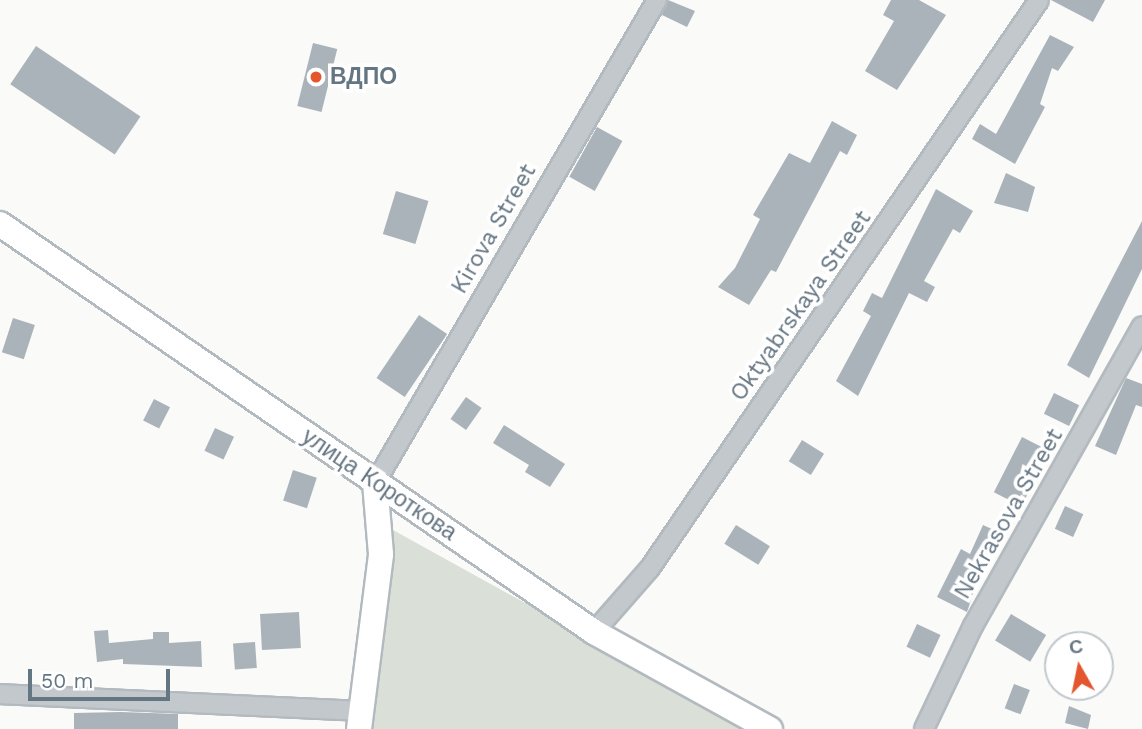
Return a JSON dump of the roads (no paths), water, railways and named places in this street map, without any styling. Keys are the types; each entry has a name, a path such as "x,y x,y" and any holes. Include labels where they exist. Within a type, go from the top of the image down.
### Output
{"street":[{"name":"Kirova Street","path":"375,483 657,0"},
{"name":"Oktyabrskaya Street","path":"594,632 650,568 1039,0"},
{"name":"улица Короткова","path":"0,224 594,632 770,729"},
{"name":"Nekrasova Street","path":"924,729 973,625 1142,326"},
{"path":"0,694 359,720 381,554 375,483"}],"place":[{"name":"ВДПО","path":"316,77"}]}
